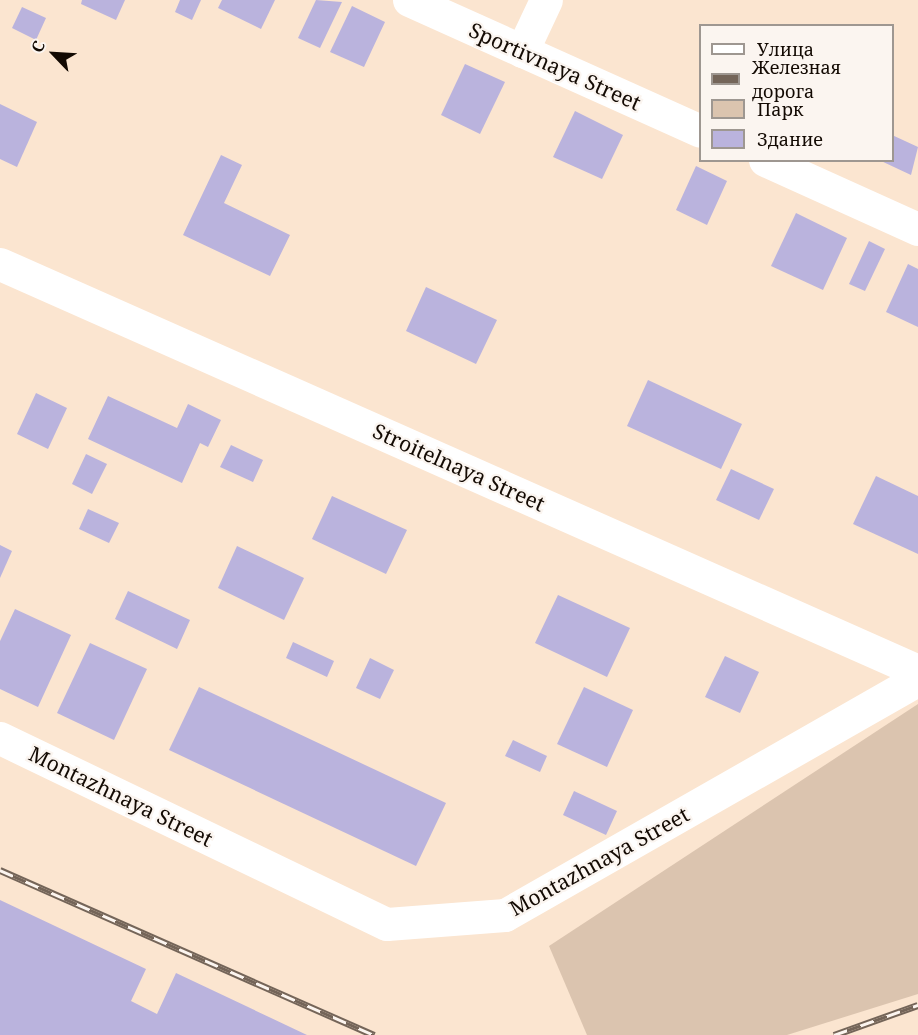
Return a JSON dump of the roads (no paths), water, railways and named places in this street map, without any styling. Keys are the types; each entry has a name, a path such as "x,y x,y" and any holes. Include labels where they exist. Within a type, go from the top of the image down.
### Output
{"street":[{"name":"Sportivnaya Street","path":"409,0 699,131"},
{"path":"522,51 546,0"},
{"path":"769,162 918,229"},
{"name":"Stroitelnaya Street","path":"0,264 918,671"},
{"name":"Montazhnaya Street","path":"0,738 387,924 505,915 918,679"}],"railway":[{"path":"0,870 374,1035"},
{"path":"834,1035 918,1005"}]}
